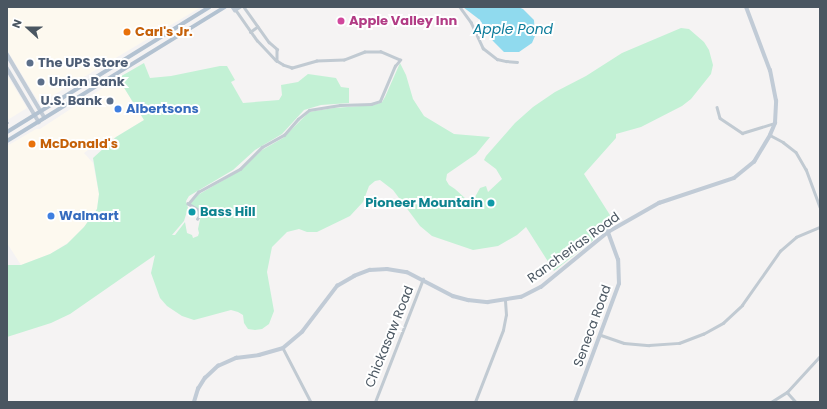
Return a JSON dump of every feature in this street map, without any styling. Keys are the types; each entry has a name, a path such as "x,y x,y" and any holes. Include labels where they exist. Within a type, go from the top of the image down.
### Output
{"main road":[{"path":"7,132 208,7"},
{"path":"7,141 225,7"}],"street":[{"path":"197,219 199,216 198,210 188,204 193,196 240,169 262,147 284,135 304,114 324,107 371,104 380,101 395,66 400,60 381,52 365,52 344,60 316,61 292,68 277,61 250,32 234,9 240,7"},
{"path":"244,7 257,27 277,50 277,61"},
{"path":"460,7 471,22 483,48 497,58 506,62 517,62"},
{"name":"Rancherias Road","path":"194,402 198,389 205,378 218,366 236,358 259,355 283,348 302,332 337,286 354,276 370,270 387,269 407,272 453,296 488,302 521,297 541,287 608,232 658,203 734,178 754,162 770,135 775,123 776,101 770,71 746,7"},
{"path":"250,32 257,27"},
{"path":"7,54 45,118"},
{"path":"7,68 39,122"},
{"path":"717,107 720,118 742,133 775,123"},
{"path":"770,135 783,142 796,152 806,169 820,207"},
{"path":"601,335 624,342 649,345 679,343 703,334 723,323 742,305 780,251 796,237 820,227"},
{"name":"Seneca Road","path":"575,402 617,292 620,278 618,260 608,232"},
{"name":"Chickasaw Road","path":"375,402 423,279"},
{"path":"474,402 503,330 506,316 505,300"},
{"path":"283,348 311,402"},
{"path":"771,402 787,392 820,356"},
{"path":"787,392 796,402"}],"shaded area":[{"path":"7,7 201,7 42,102 38,101 7,50"},
{"path":"7,75 27,108 9,119 7,118"},
{"path":"118,78 144,120 94,150 92,147 84,153 93,163 99,194 97,209 84,227 69,242 50,254 21,265 7,243 7,146 36,129 40,129"}],"green space":[{"path":"681,28 689,29 704,42 709,50 713,65 711,74 691,99 682,106 641,127 616,134 616,138 584,174 615,223 554,271 526,227 517,235 498,246 473,250 432,236 420,226 393,190 380,180 375,181 369,186 363,202 350,216 317,232 307,232 299,229 287,232 272,247 267,272 274,311 269,324 262,329 248,329 244,323 243,315 231,310 194,320 182,316 167,306 160,298 151,273 155,255 70,314 51,323 7,337 7,265 21,265 50,254 67,244 84,227 97,209 99,194 93,158 116,137 144,120 118,78 144,63 150,78 171,76 220,66 227,66 235,80 231,82 243,103 279,100 282,95 281,85 298,82 308,74 336,78 341,87 349,88 349,103 321,105 304,110 282,134 255,150 233,170 189,196 186,201 188,208 184,221 172,235 175,235 185,222 187,233 192,235 193,238 198,236 201,215 199,209 190,204 196,196 239,171 262,150 283,138 309,112 334,108 374,105 382,102 400,63 406,75 413,99 424,116 454,134 490,137 476,154 447,174 446,180 449,185 466,199 470,199 475,197 480,188 486,186 488,192 502,179 496,169 484,160 515,123 533,107 555,92 586,76 622,53"}],"water":[{"name":"Apple Pond","path":"463,7 518,7 523,9 534,20 535,36 532,43 519,52 504,52 493,41 480,20"}],"place":[{"name":"Apple Valley Inn","path":"341,21"},
{"name":"Carl's Jr.","path":"127,32"},
{"name":"The UPS Store","path":"30,63"},
{"name":"Union Bank","path":"41,82"},
{"name":"U.S. Bank","path":"110,101"},
{"name":"Albertsons","path":"118,109"},
{"name":"McDonald's","path":"32,144"},
{"name":"Pioneer Mountain","path":"491,203"},
{"name":"Bass Hill","path":"192,212"},
{"name":"Walmart","path":"51,216"}]}
